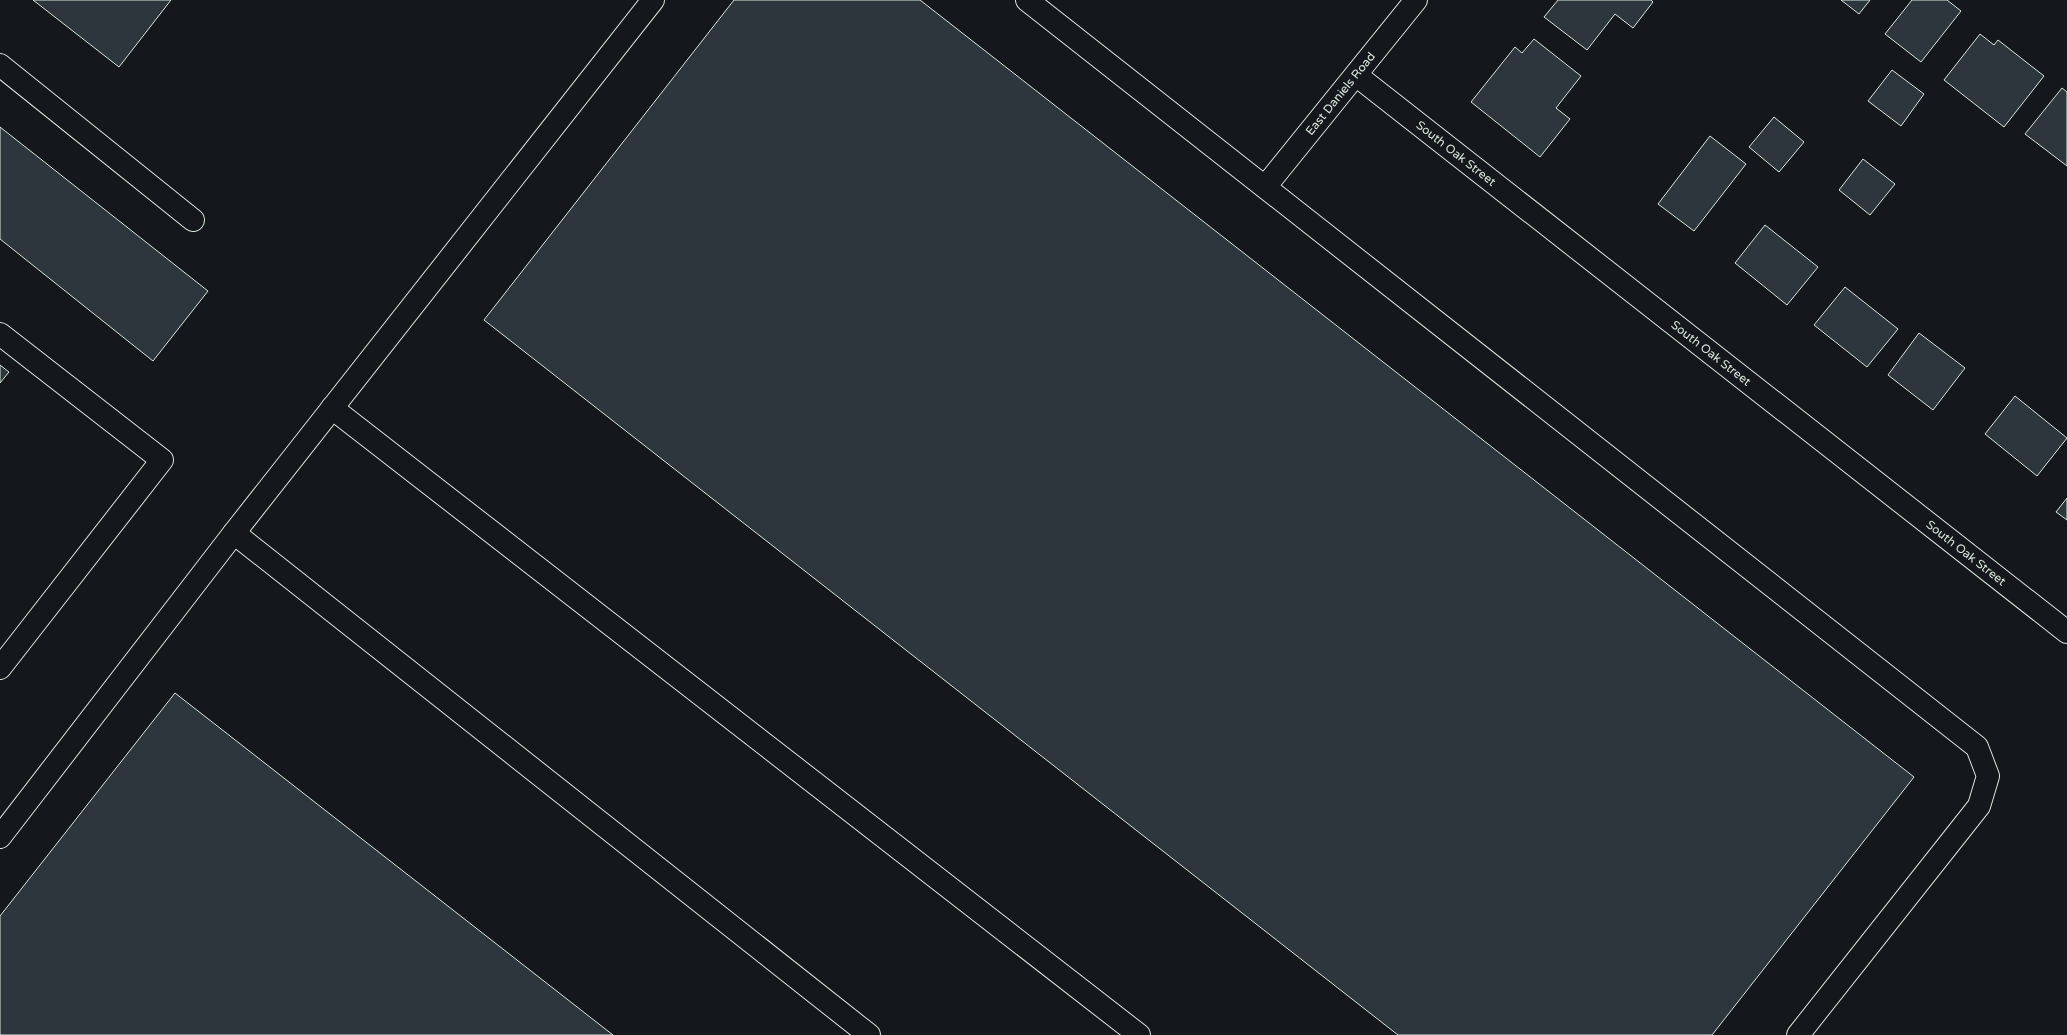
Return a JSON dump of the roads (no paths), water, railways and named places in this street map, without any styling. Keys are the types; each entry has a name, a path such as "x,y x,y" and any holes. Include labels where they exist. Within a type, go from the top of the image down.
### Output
{"street":[{"path":"0,837 234,533 653,0"},
{"path":"1027,0 1976,747 1988,776 1979,806 1798,1035"},
{"name":"East Daniels Road","path":"1265,187 1416,0"},
{"path":"0,64 193,220"},
{"name":"South Oak Street","path":"1356,75 2067,632"},
{"path":"0,334 162,460 0,668"},
{"path":"332,408 1139,1035"},
{"path":"234,533 869,1035"}]}
